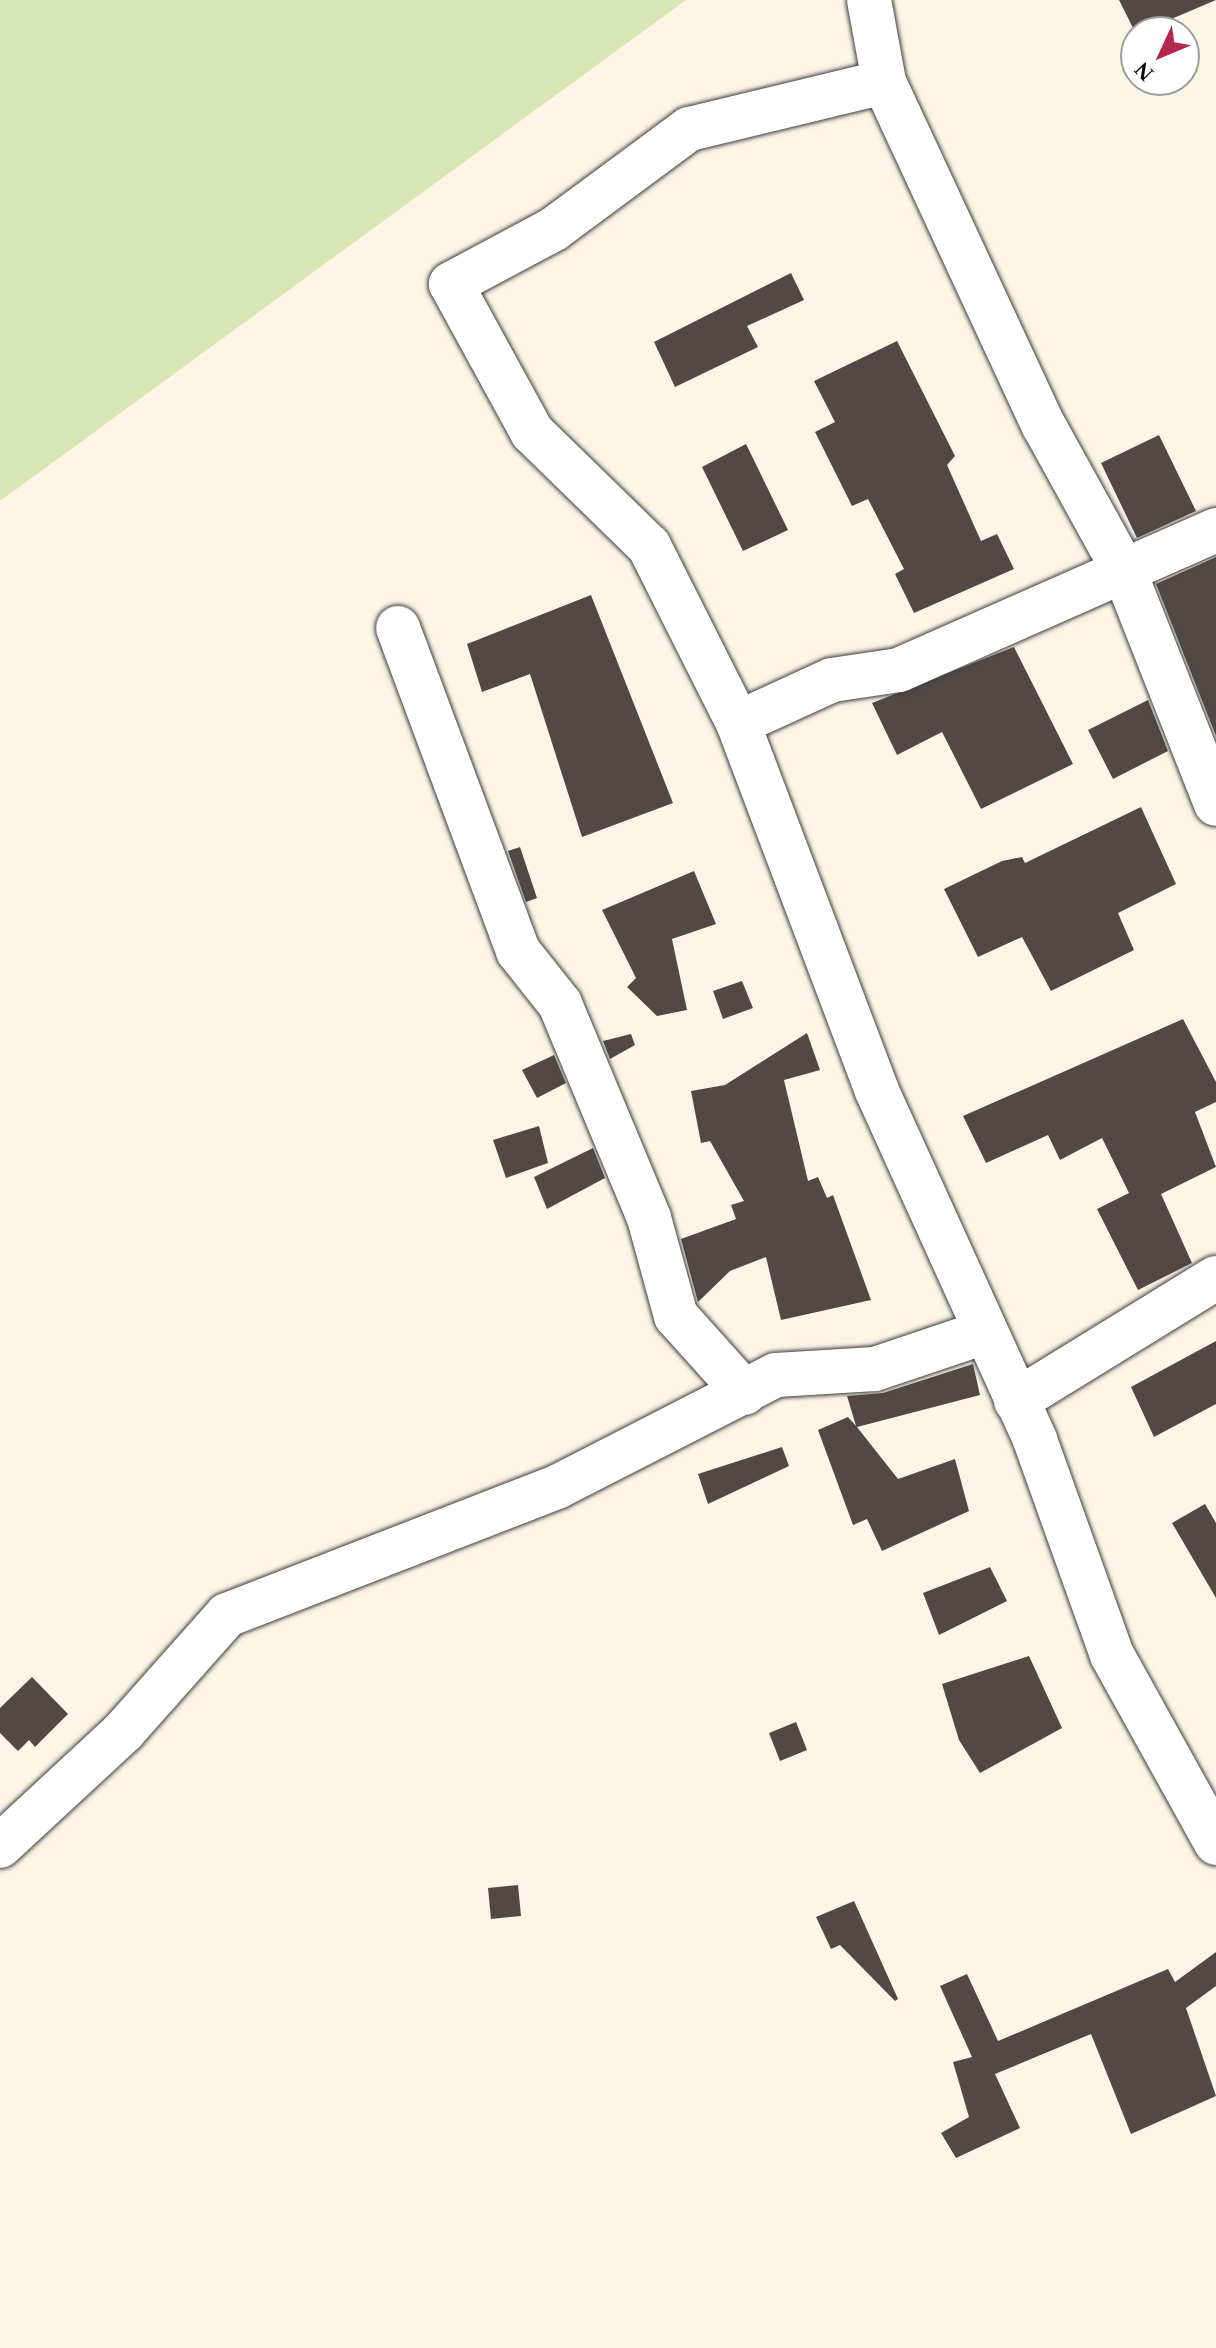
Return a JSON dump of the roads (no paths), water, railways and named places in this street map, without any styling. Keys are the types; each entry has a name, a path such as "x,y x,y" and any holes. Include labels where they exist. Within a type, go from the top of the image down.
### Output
{"street":[{"path":"869,0 884,82 1044,426 1125,573 1216,804"},
{"path":"884,82 689,129 554,229 451,284 532,432 649,546 738,723 877,1091 967,1282 982,1333 1016,1401 1112,1655 1216,1843"},
{"path":"738,723 832,680 899,670 973,632 1125,573 1216,530"},
{"path":"398,628 518,951 560,1004 649,1218 676,1316 745,1393"},
{"path":"1016,1401 1216,1278"},
{"path":"0,1846 124,1731 227,1615 557,1487 776,1375 875,1369 982,1333"}]}
